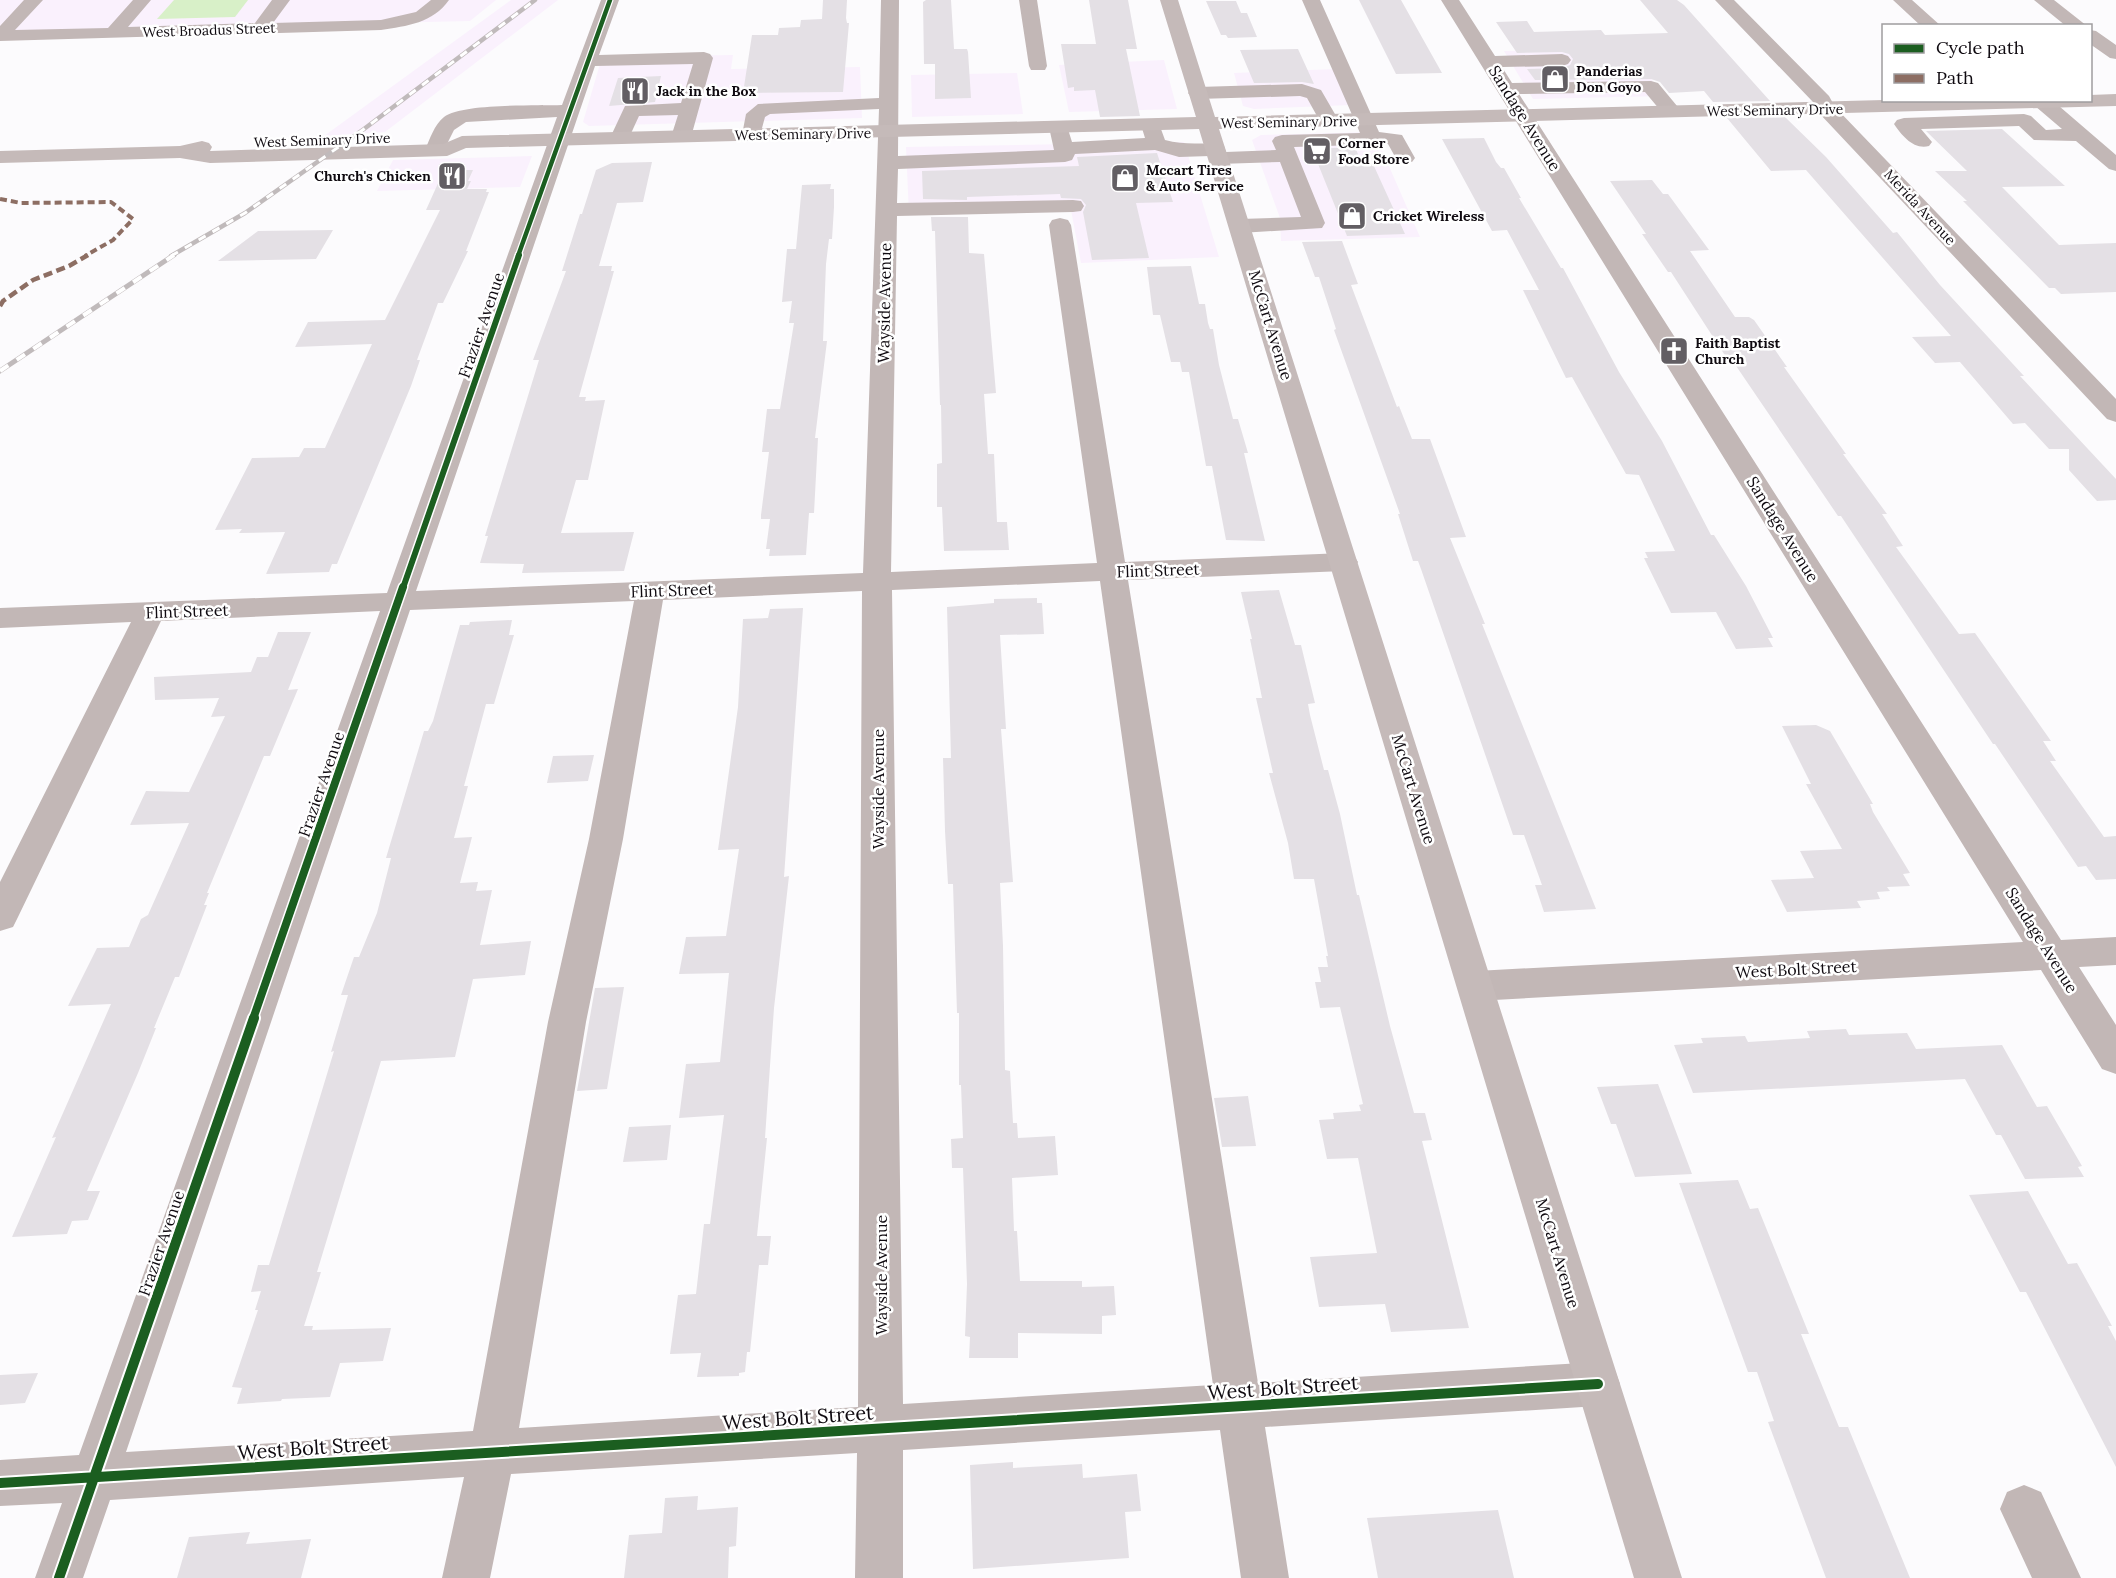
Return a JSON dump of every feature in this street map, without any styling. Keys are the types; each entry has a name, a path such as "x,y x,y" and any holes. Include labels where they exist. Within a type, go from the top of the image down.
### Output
{"main road":[{"name":"McCart Avenue","path":"1169,0 1658,1578"},
{"name":"West Seminary Drive","path":"2092,101 2116,100"},
{"name":"West Seminary Drive","path":"0,157 180,152 210,157 438,144 447,150 462,142 564,126 620,138 1100,126 1153,135 1209,123 1279,135 1329,121 1368,129 1524,116 2028,102"}],"street":[{"path":"6,3 35,0"},
{"path":"0,36 35,0"},
{"path":"113,33 142,0"},
{"path":"260,29 281,0"},
{"name":"West Broadus Street","path":"0,36 381,25 417,17 436,8 440,0"},
{"name":"Frazier Avenue","path":"59,1578 564,126 610,0"},
{"name":"Wayside Avenue","path":"879,1578 881,1429 877,582 889,133 890,0"},
{"path":"1028,0 1038,66"},
{"path":"1311,0 1368,129"},
{"name":"Sandage Avenue","path":"1450,0 2116,1058"},
{"name":"Merida Avenue","path":"1724,0 1822,100 1826,109 2116,414"},
{"path":"1902,0 1930,24"},
{"path":"2043,0 2075,24"},
{"path":"2092,36 2116,54"},
{"path":"588,61 704,58 681,137"},
{"path":"1489,62 1563,60"},
{"path":"1507,89 1645,86 1651,87 1672,112"},
{"path":"1198,93 1302,90 1314,93 1329,121"},
{"path":"1240,226 1314,223 1279,135 1256,91"},
{"path":"2028,102 2107,149 2116,165"},
{"path":"1985,104 2004,121"},
{"path":"1887,107 1922,142"},
{"path":"752,135 756,114 765,108 889,133 1065,156 1059,127"},
{"path":"620,138 632,110 689,109"},
{"path":"438,144 445,127 456,118 479,115 564,126"},
{"path":"1904,124 2024,120 2041,136 2080,135"},
{"path":"1100,126 1105,146"},
{"path":"1063,148 1105,146 1153,135 1179,151 1218,154 1279,135 1368,129 1393,138 1405,158"},
{"path":"887,210 1067,216 1111,572 1265,1578"},
{"name":"Flint Street","path":"0,618 1344,562"},
{"path":"466,1578 492,1453 565,1034 606,839 650,591"},
{"path":"0,917 151,612"},
{"name":"West Bolt Street","path":"1476,986 2116,951"},
{"name":"West Bolt Street","path":"0,1483 1598,1384"},
{"path":"2024,1509 2057,1578"}],"shaded area":[{"path":"0,0 496,0 470,21 0,32"},
{"path":"511,0 558,0 385,132 324,136"},
{"path":"1628,49 1664,96 1533,99 1504,51"},
{"path":"733,55 731,69 860,67 862,118 589,126 583,122 602,57"},
{"path":"1164,60 1177,109 1069,112 1059,65"},
{"path":"1336,69 1351,105 1254,109 1243,106 1234,73"},
{"path":"1017,73 1023,114 912,117 911,75"},
{"path":"1374,132 1420,237 1281,241 1280,218 1252,140 1261,135"},
{"path":"1184,142 1219,257 1081,263 1071,210 909,215 906,147"},
{"path":"532,156 520,187 377,191 393,160"}],"green space":[{"path":"174,0 248,0 235,17 157,19"}],"building":[{"path":"823,0 847,0 846,18 849,23 843,92 743,93 752,35 778,35 779,28 800,27 801,20 822,19"},
{"path":"951,0 954,49 967,49 971,98 935,99 935,64 924,64 923,2"},
{"path":"1089,0 1128,0 1137,49 1126,49 1140,116 1100,117 1095,90 1074,91 1074,87 1068,88 1061,44 1096,44"},
{"path":"1359,0 1401,0 1442,73 1396,74"},
{"path":"1640,0 1677,0 1684,5 1770,101 1713,102 1704,91 1669,93 1660,82 1651,79 1535,80 1527,69 1563,68 1570,65 1573,59 1569,54 1562,52 1517,53 1496,22 1527,21 1534,32 1601,30 1605,35 1668,33"},
{"path":"1206,1 1236,1 1241,13 1247,13 1257,37 1228,38 1226,35 1221,35"},
{"path":"1298,49 1314,84 1254,83 1240,50"},
{"name":"Jack in the Box","path":"661,76 655,102 609,106 618,78"},
{"path":"1785,117 1826,157 1893,233 1897,232 1940,285 2024,376 2020,376 2116,479 2116,500 2097,501 2069,470 2069,449 2049,449 2025,423 2013,424 1960,362 1935,363 1912,337 1951,336 1806,170 1771,171 1727,118"},
{"path":"2002,129 2065,186 2002,187 2059,245 2116,243 2116,292 2061,294 2055,288 2049,288 1963,201 1967,201 1935,171 1967,171 1926,131"},
{"path":"1484,138 1496,162 1504,168 1521,198 1519,198 1563,268 1619,372 1662,441 1711,535 1714,535 1746,586 1773,638 1768,638 1773,647 1736,649 1716,612 1671,613 1644,558 1648,558 1645,552 1675,551 1639,475 1626,474 1572,377 1566,378 1523,290 1539,290 1507,230 1492,231 1442,139"},
{"path":"1355,147 1362,164 1373,164 1405,234 1347,236 1312,149"},
{"path":"1157,153 1173,202 1136,203 1149,258 1092,260 1083,212 1086,205 1081,199 1061,198 1060,194 967,197 967,200 923,199 922,171 1079,166 1077,157"},
{"path":"652,162 643,202 617,203 599,266 612,266 611,271 614,271 579,397 586,397 585,401 605,400 588,480 576,480 561,533 634,532 624,571 522,573 524,564 480,563 488,536 485,536 539,360 533,360 566,271 562,271 596,170 612,163"},
{"path":"444,170 473,170 467,189 487,189 486,192 489,192 466,251 468,251 443,303 438,303 417,360 420,360 411,386 337,564 332,564 329,572 266,574 285,532 239,533 242,529 215,530 252,458 299,457 304,448 325,448 372,344 295,347 308,322 385,320 440,210 426,210"},
{"path":"1652,180 1663,194 1668,194 1709,250 1690,251 1735,317 1749,317 1754,320 1787,367 1784,367 1846,454 1843,454 1887,514 1882,514 1903,546 1896,547 1959,634 1975,633 2051,741 2043,741 2056,761 2050,761 2104,837 2116,836 2116,879 2096,880 2086,866 2078,867 1841,516 1838,516 1730,357 1726,357 1671,272 1668,272 1642,234 1646,234 1610,181"},
{"path":"831,184 830,189 834,189 834,207 832,239 829,239 826,264 823,341 827,341 815,438 818,438 814,513 809,513 806,555 769,556 770,549 766,549 770,519 761,519 761,515 769,452 762,452 767,409 780,409 794,323 789,323 792,301 782,302 787,249 796,249 802,185"},
{"path":"931,217 968,217 969,253 984,254 996,393 984,394 988,454 994,454 997,522 1007,522 1009,550 944,551 942,507 937,507 937,464 942,463 941,405 935,231 932,231"},
{"path":"333,230 316,259 218,261 258,231"},
{"path":"1342,241 1358,284 1351,285 1397,407 1399,406 1412,439 1430,439 1466,537 1450,538 1596,909 1544,912 1535,885 1542,885 1524,835 1513,835 1421,569 1418,561 1413,561 1398,514 1400,514 1334,330 1336,329 1319,277 1315,277 1302,242"},
{"path":"1191,266 1199,304 1205,304 1208,323 1210,329 1213,329 1219,365 1233,419 1238,419 1248,453 1244,453 1265,541 1226,540 1212,466 1206,466 1189,372 1182,372 1180,362 1171,362 1160,315 1153,315 1147,267"},
{"path":"1279,590 1295,645 1301,645 1315,703 1308,704 1310,715 1324,770 1328,770 1340,814 1357,895 1359,895 1390,1026 1414,1113 1425,1113 1432,1140 1422,1141 1469,1328 1391,1332 1385,1304 1319,1307 1310,1257 1377,1253 1358,1158 1327,1159 1319,1120 1334,1119 1333,1113 1361,1111 1359,1105 1363,1104 1340,1007 1320,1008 1315,982 1321,982 1318,967 1328,967 1326,956 1328,956 1314,879 1294,879 1288,843 1269,773 1273,773 1256,698 1262,698 1241,592"},
{"path":"1037,598 1037,603 1042,603 1044,634 1000,635 1006,729 1001,729 1013,882 1000,883 1005,1070 1010,1071 1013,1123 1017,1123 1018,1138 1055,1136 1058,1175 1012,1178 1014,1231 1017,1231 1020,1281 1082,1281 1082,1287 1114,1286 1116,1315 1102,1316 1102,1334 1018,1333 1018,1358 969,1358 970,1337 965,1336 967,1284 963,1168 952,1168 951,1139 963,1138 961,1085 959,1085 959,1013 957,1013 953,884 948,884 945,831 943,758 951,758 947,607 994,603 994,599"},
{"path":"803,608 784,877 789,876 774,1008 765,1138 767,1138 757,1236 771,1236 768,1265 759,1265 750,1352 747,1352 745,1372 739,1373 739,1376 697,1377 701,1353 670,1354 678,1295 696,1294 704,1224 710,1224 724,1115 679,1118 686,1064 720,1062 729,973 679,974 686,937 726,936 739,849 718,850 738,707 743,619 768,618 770,609"},
{"path":"512,620 509,635 514,635 494,704 486,704 464,786 468,786 454,838 472,837 460,883 478,882 476,891 492,890 480,945 531,941 525,975 473,979 455,1057 381,1061 317,1272 321,1272 304,1326 313,1326 312,1330 391,1328 383,1361 340,1363 330,1397 237,1404 242,1388 232,1387 258,1310 255,1310 261,1291 251,1292 258,1265 269,1265 334,1051 331,1052 348,995 341,995 354,957 359,957 377,913 391,858 386,858 424,731 428,731 433,721 460,625 469,625 470,622"},
{"path":"278,632 311,632 288,690 298,689 270,756 264,756 207,893 209,893 204,905 207,905 179,977 175,977 138,1073 87,1191 100,1191 88,1220 72,1221 67,1234 12,1237 56,1137 52,1138 111,1004 68,1006 97,948 129,947 141,919 148,915 189,823 130,825 146,791 189,792 225,716 211,717 219,698 155,700 154,677 251,672 257,657 268,657"},
{"path":"1816,725 1830,731 1873,804 1870,804 1873,812 1910,873 1903,874 1910,886 1887,887 1890,891 1877,892 1880,899 1857,901 1861,908 1787,912 1771,880 1814,878 1800,851 1842,849 1806,784 1811,784 1782,726"},
{"path":"594,755 588,781 547,783 553,756"},
{"path":"624,987 607,1089 577,1091 595,988"},
{"path":"1846,1029 1849,1035 1907,1033 1916,1049 2002,1045 2037,1107 2047,1106 2082,1166 2078,1167 2084,1177 2025,1179 2001,1135 1996,1135 1965,1079 1693,1093 1674,1045 1703,1043 1701,1038 1745,1036 1748,1042 1810,1038 1807,1031"},
{"path":"1658,1084 1692,1174 1635,1177 1616,1124 1611,1124 1597,1087"},
{"path":"1248,1096 1256,1146 1222,1147 1214,1098"},
{"path":"671,1125 667,1160 623,1162 629,1127"},
{"path":"1738,1180 1750,1209 1758,1208 1809,1334 1801,1334 1839,1427 1848,1427 1910,1578 1826,1578 1768,1422 1774,1421 1757,1372 1748,1372 1679,1183"},
{"path":"2028,1191 2068,1264 2077,1263 2112,1326 2108,1326 2116,1341 2116,1467 2026,1292 2020,1292 1969,1195"},
{"path":"38,1373 25,1403 0,1405 0,1375"},
{"path":"1013,1462 1013,1468 1082,1464 1083,1478 1137,1474 1141,1511 1125,1512 1129,1558 973,1569 970,1465"},
{"path":"698,1496 697,1510 738,1507 736,1546 729,1547 728,1578 624,1578 629,1535 662,1533 665,1498"},
{"path":"1498,1510 1514,1578 1378,1578 1367,1518"},
{"path":"250,1532 246,1544 311,1539 301,1578 177,1578 189,1537"}],"railway":[{"path":"171,256 245,213 364,129 535,0"},
{"path":"0,371 174,255"}],"marked path":[{"path":"0,199 21,203 111,202 133,219 113,240 69,266 33,280 3,301 0,306"}],"cycle path":[{"path":"59,1578 561,133 610,0"},
{"path":"0,1483 1598,1384"}],"place":[{"name":"Panderias Don Goyo","path":"1555,79"},
{"name":"Jack in the Box","path":"635,91"},
{"name":"Corner Food Store","path":"1317,151"},
{"name":"Church's Chicken","path":"452,176"},
{"name":"Mccart Tires & Auto Service","path":"1125,178"},
{"name":"Cricket Wireless","path":"1352,216"},
{"name":"Faith Baptist Church","path":"1674,351"}]}
